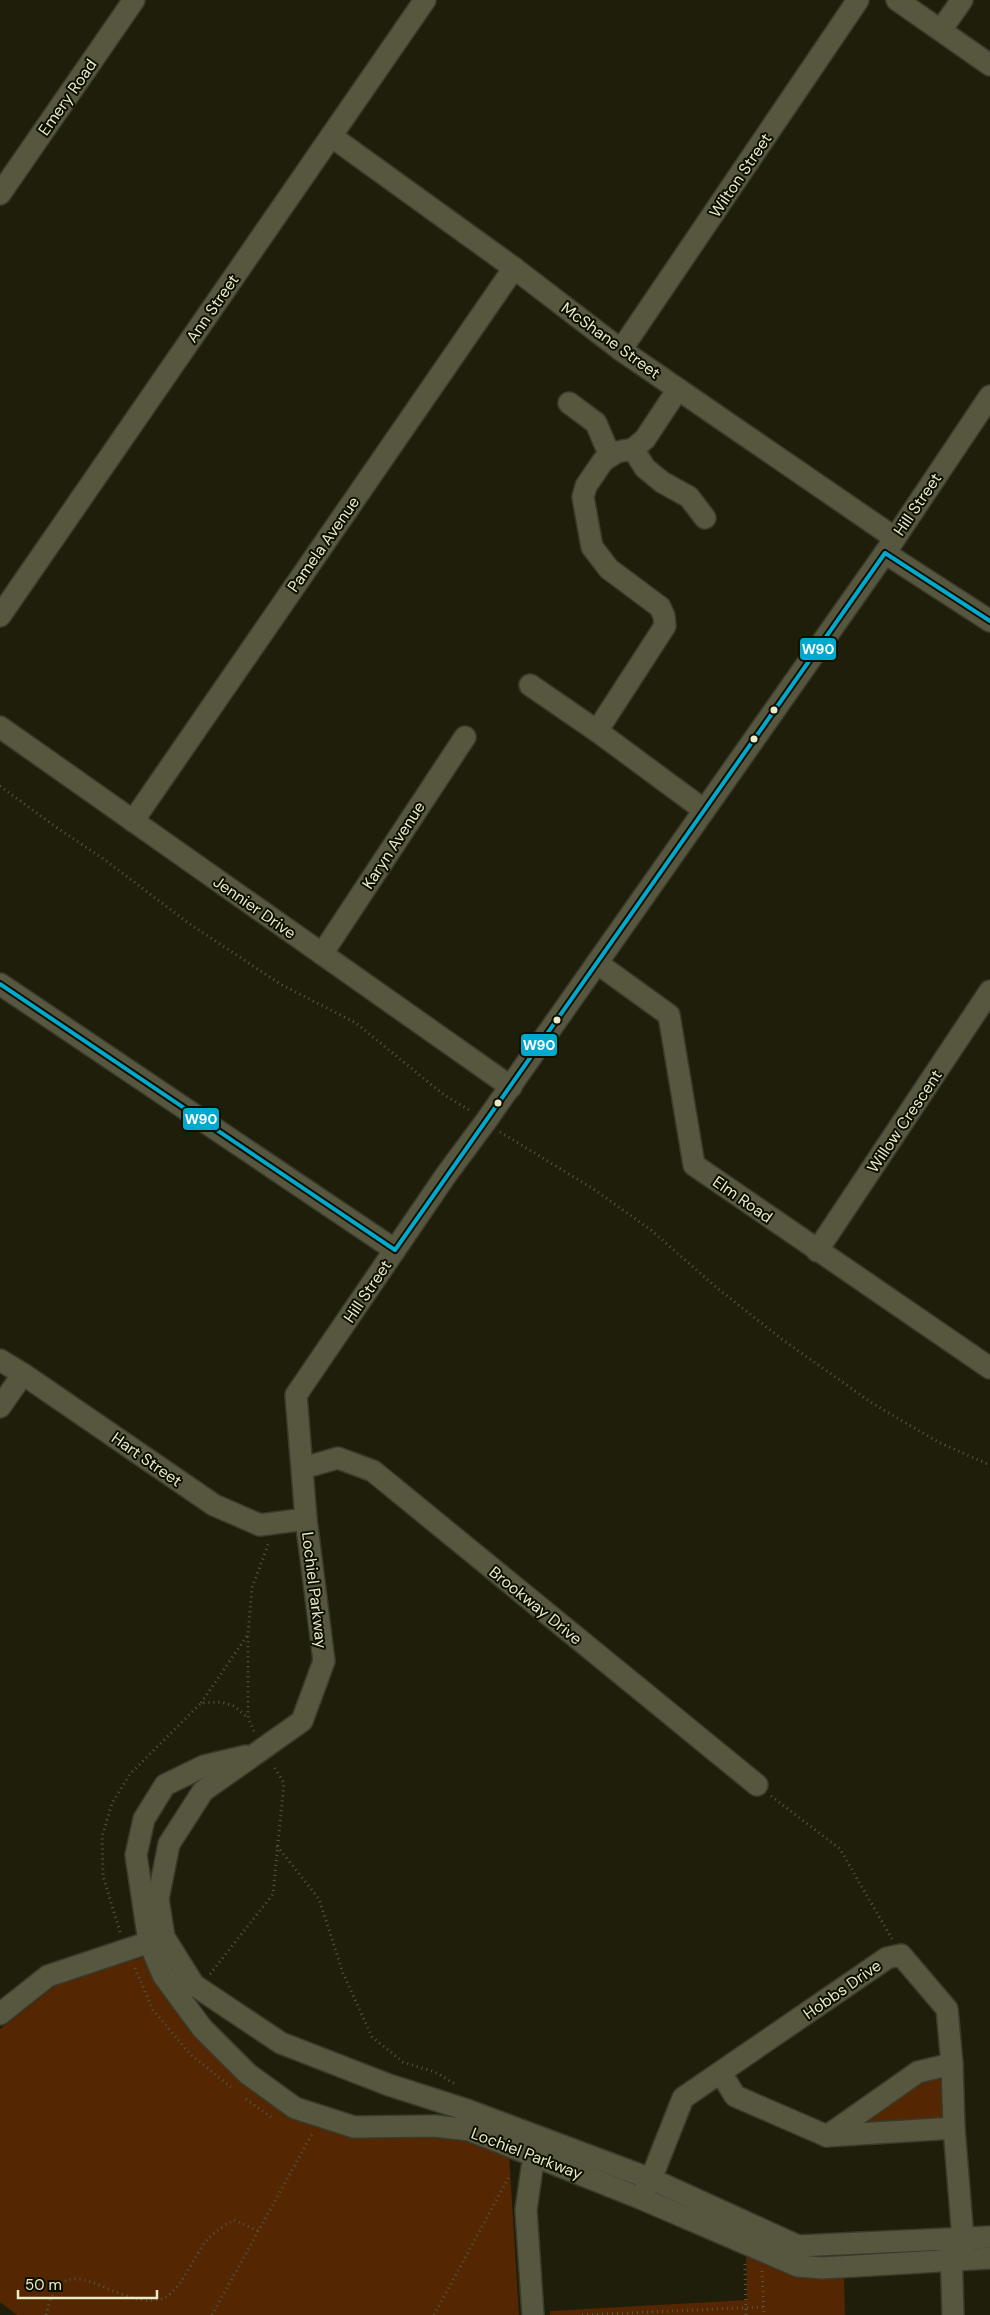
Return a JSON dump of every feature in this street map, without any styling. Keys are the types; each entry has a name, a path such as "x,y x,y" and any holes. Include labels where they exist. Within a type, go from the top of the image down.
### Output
{"street":[{"name":"Emery Road","path":"0,194 134,0"},
{"name":"Ann Street","path":"0,615 425,0"},
{"name":"Wilton Street","path":"621,350 858,0"},
{"path":"897,0 990,65"},
{"path":"940,30 962,0"},
{"name":"McShane Street","path":"331,136 514,268 621,350 678,389 990,621"},
{"name":"Pamela Avenue","path":"133,821 514,268"},
{"path":"597,731 664,626 664,616 660,607 609,570 592,547 583,497 586,486 603,461 617,452 633,449 644,439 678,389"},
{"name":"Hill Street","path":"306,1519 296,1395 446,1174 510,1087 890,545 990,396"},
{"path":"569,403 596,423 610,456"},
{"path":"633,449 645,468 662,482 689,497 705,518"},
{"path":"530,685 597,731 704,810"},
{"name":"Jennier Drive","path":"0,727 510,1087"},
{"name":"Karyn Avenue","path":"322,954 465,737"},
{"name":"Elm Road","path":"597,963 669,1015 694,1165 990,1368"},
{"path":"0,984 395,1250"},
{"name":"Willow Crescent","path":"817,1250 990,991"},
{"name":"Hart Street","path":"0,1360 214,1505 260,1525 306,1519"},
{"path":"0,1407 23,1374"},
{"name":"Brookway Drive","path":"303,1468 338,1458 373,1471 756,1785"},
{"name":"Lochiel Parkway","path":"306,1519 324,1661 302,1721 203,1791 169,1844 158,1899 157,1940 194,1985 281,2043 388,2086 468,2110 533,2148 640,2198 798,2266 822,2268 958,2249 990,2237"},
{"name":"Lochiel Parkway","path":"261,1749 204,1766 165,1785 144,1819 136,1855 157,1940 163,1975 202,2028 256,2080 295,2108 354,2127 435,2126 469,2130 652,2179 798,2246 958,2249 990,2258"},
{"path":"0,2014 48,1976 157,1940"},
{"name":"Hobbs Drive","path":"640,2198 652,2179 683,2098 887,1958 901,1955 947,2009 952,2064 958,2249 953,2315"},
{"path":"827,2136 918,2072 952,2064"},
{"path":"721,2073 735,2096 827,2136 954,2128"},
{"path":"533,2148 526,2210 533,2315"}],"path":[{"path":"207,1979 273,1894 284,1783 261,1749 248,1718 248,1635 252,1588 276,1523"},
{"path":"201,1703 248,1635"},
{"path":"756,1785 840,1849 901,1955"},
{"path":"278,1846 319,1899 343,1973 372,2037 403,2062"},
{"path":"212,2315 322,2117"},
{"path":"434,2315 533,2148"},
{"path":"46,2315 55,2287 65,2280 77,2278 127,2298 145,2301 160,2300 173,2293 207,2240 220,2228 234,2220 258,2231"},
{"path":"753,2247 764,2315"},
{"path":"746,2315 753,2247"},
{"path":"582,2315 764,2306"}],"shaded area":[{"path":"149,1956 173,2007 237,2073 303,2118 406,2133 479,2139 509,2155 519,2315 17,2315 0,2302 0,2029 64,1979"},
{"path":"936,2075 944,2085 948,2102 943,2120 864,2128 861,2119 917,2079"},
{"path":"746,2249 844,2273 845,2315 550,2315 550,2311 747,2300"}],"transit line":[{"name":"W90","path":"0,984 395,1250 885,553 990,621"}]}
